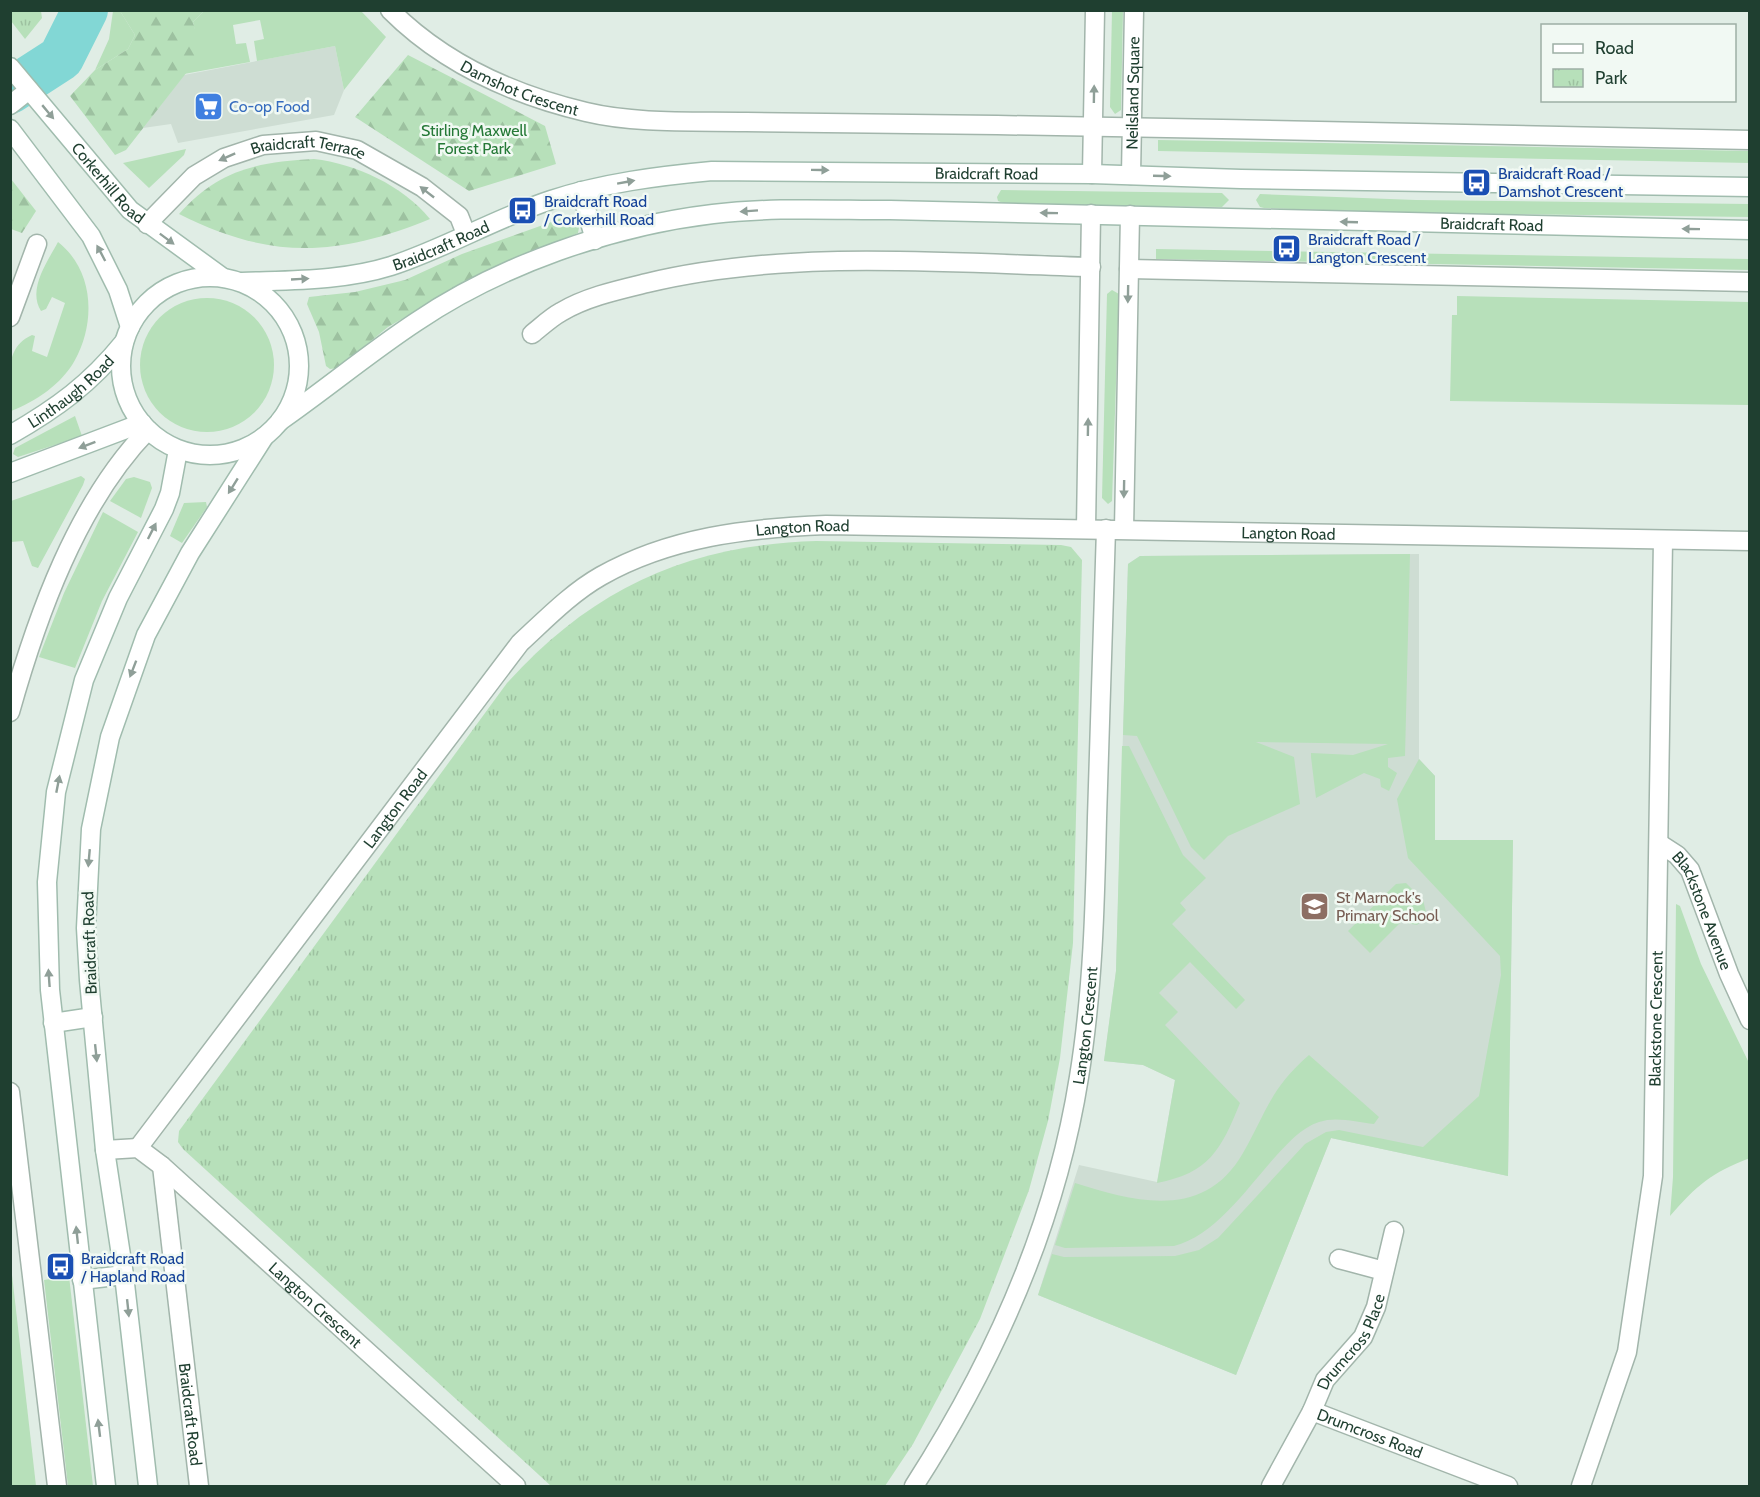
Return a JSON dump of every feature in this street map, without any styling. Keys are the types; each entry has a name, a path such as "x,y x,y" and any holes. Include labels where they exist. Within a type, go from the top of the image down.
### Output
{"street":[{"name":"Damshot Crescent","path":"390,10 404,24 456,63 519,93 588,113 669,121 1093,126"},
{"path":"1092,174 1095,10"},
{"name":"Neilsland Square","path":"1131,175 1134,10"},
{"name":"Corkerhill Road","path":"10,67 130,210 222,278"},
{"path":"10,105 29,90"},
{"path":"1093,126 1463,137 1749,140"},
{"path":"10,129 92,236 106,264 127,334"},
{"name":"Braidcraft Terrace","path":"147,224 194,176 224,158 263,145 316,141 357,150 422,187 459,216 466,234"},
{"name":"Braidcraft Road","path":"242,282 358,274 391,266 551,200 581,191 663,176 712,171 1092,174 1749,187"},
{"path":"581,191 595,240"},
{"name":"Braidcraft Road","path":"280,421 416,322 460,295 531,262 595,240 669,220 770,209 1091,214 1405,224 1749,230"},
{"path":"1086,528 1091,214"},
{"name":"Langton Crescent","path":"914,1486 958,1409 1017,1293 1059,1169 1079,1078 1093,971 1130,215"},
{"path":"10,317 37,244"},
{"path":"532,334 561,311 614,290 675,276 754,265 835,262 1091,267"},
{"path":"1129,269 1749,282"},
{"path":"202,277 242,282 265,296 276,307 294,338 299,370 296,391 280,421 264,437 236,452 200,455 178,450 145,427 124,392 121,372 127,334 148,301 169,287 202,277"},
{"name":"Linthaugh Road","path":"10,435 74,395 100,372 127,334"},
{"path":"10,473 145,427"},
{"path":"10,712 25,660 52,587 110,474 145,427"},
{"name":"Braidcraft Road","path":"148,1486 124,1275 105,1150 93,1017 86,928 87,879 93,819 110,737 146,635 166,594 264,437"},
{"path":"106,1486 53,1023 47,951 50,836 62,761 84,680 118,598 164,509 170,493 178,450"},
{"name":"Langton Road","path":"138,1148 520,643 554,611 599,577 653,552 713,535 767,527 826,525 1749,541"},
{"name":"Blackstone Crescent","path":"1581,1486 1627,1352 1653,1176 1663,540"},
{"name":"Blackstone Avenue","path":"1660,844 1677,855 1690,870 1716,944 1749,1020"},
{"path":"53,1023 93,1017"},
{"path":"10,1092 18,1224 57,1486"},
{"path":"105,1150 138,1148"},
{"name":"Langton Crescent","path":"138,1148 162,1166 516,1486"},
{"name":"Braidcraft Road","path":"162,1166 199,1486"},
{"name":"Drumcross Place","path":"1312,1411 1325,1380 1363,1337 1376,1307 1394,1231"},
{"name":"Drumcross Place","path":"1339,1259 1384,1271"},
{"path":"82,1280 124,1275"},
{"name":"Drumcross Road","path":"1271,1486 1312,1411 1508,1486"}],"shaded area":[{"path":"335,46 344,90 334,115 178,143 171,124 143,128 184,75"},
{"name":"St Marnock's Primary School","path":"1419,554 1419,759 1435,776 1435,840 1513,840 1508,1176 1331,1138 1236,1375 1038,1295 1079,1165 1157,1182 1175,1080 1143,1065 1104,1061 1116,971 1128,564 1140,556"}],"green space":[{"path":"10,11 41,11 42,18 25,39 11,21"},
{"path":"113,11 120,11 135,35 128,49 95,70 109,39"},
{"path":"120,11 204,11 193,22 198,40 194,63 126,150 115,155 70,96 95,70 128,49 135,35"},
{"path":"204,11 361,11 386,37 344,90 335,46 257,61 254,41 264,39 260,20 233,25 236,44 246,43 250,62 184,74 196,50 193,22"},
{"path":"1112,11 1123,11 1121,110 1115,114 1110,107"},
{"name":"Stirling Maxwell Forest Park","path":"408,55 545,126 556,164 469,191 355,117"},
{"path":"1158,140 1749,151 1750,163 1158,151"},
{"path":"186,149 184,155 149,188 123,163"},
{"path":"314,159 346,166 377,178 406,196 430,219 364,241 304,248 274,246 244,240 179,214 208,187 239,171 274,163"},
{"path":"11,179 36,211 22,233 11,229"},
{"path":"1001,190 1222,193 1229,200 1222,207 1006,204 998,201 997,197"},
{"path":"1260,194 1416,200 1749,204 1750,217 1416,213 1264,208 1260,207 1256,200"},
{"path":"573,216 580,222 578,233 469,280 388,327 338,368 330,369 326,366 319,332 307,304 309,297 355,292 405,280 462,254"},
{"path":"58,242 79,267 85,282 88,313 82,345 70,369 63,377 29,403 11,411 9,379 12,358 16,349 22,341 32,335 35,336 32,351 47,357 65,303 52,297 46,309 41,311 36,294 40,275"},
{"path":"1156,249 1749,259 1750,270 1156,259"},
{"path":"1112,290 1119,294 1112,501 1108,504 1102,498 1107,294"},
{"path":"1457,296 1749,302 1749,405 1450,401 1452,315 1457,315"},
{"path":"207,298 233,303 254,318 269,339 274,365 269,391 254,412 233,427 207,432 181,427 160,412 145,391 140,365 145,339 160,318 181,303"},
{"path":"75,416 82,436 18,457 13,454 15,448"},
{"path":"81,476 85,479 83,485 38,568 32,566 23,541 11,542 11,501"},
{"path":"134,477 150,482 152,488 141,518 110,501 126,479"},
{"path":"206,502 207,507 182,543 170,536 184,503"},
{"path":"103,512 138,532 102,601 75,668 39,657 64,593"},
{"path":"816,541 1061,545 1071,547 1082,560 1073,943 1060,1058 1048,1121 1029,1190 980,1319 913,1444 885,1486 551,1486 183,1149 178,1142 179,1131 507,683 540,650 574,621 609,597 646,578 685,563 726,552 770,544"},
{"path":"1410,554 1405,756 1388,758 1388,767 1397,773 1389,791 1381,787 1380,779 1364,773 1316,798 1311,757 1311,753 1353,755 1388,744 1256,742 1294,757 1300,804 1228,836 1204,860 1191,847 1137,736 1123,735 1128,564 1140,556"},
{"path":"1122,746 1129,746 1183,855 1206,878 1180,903 1186,910 1172,924 1245,1000 1236,1009 1190,962 1159,993 1178,1012 1165,1025 1240,1103 1226,1134 1211,1157 1189,1173 1157,1183 1175,1080 1143,1065 1104,1061 1116,971"},
{"path":"1419,759 1435,776 1435,840 1513,840 1508,1176 1331,1138 1236,1375 1038,1295 1052,1254 1064,1257 1175,1256 1199,1250 1218,1238 1305,1144 1326,1132 1339,1130 1423,1147 1479,1096 1501,975 1500,956 1408,858 1397,799"},
{"path":"1406,883 1423,900 1427,916 1417,925 1401,922 1370,953 1348,931 1396,884"},
{"path":"1676,904 1680,906 1701,964 1749,1063 1750,1158 1725,1169 1706,1181 1670,1216 1673,1177"},
{"path":"1309,1055 1379,1117 1374,1124 1326,1120 1307,1128 1286,1146 1230,1209 1189,1241 1174,1246 1065,1248 1055,1245 1075,1183 1144,1200 1167,1201 1189,1197 1209,1189 1227,1175 1243,1153 1277,1090"},
{"path":"11,1266 36,1486 11,1486"},
{"path":"69,1276 93,1486 68,1486 44,1280"}],"waterway":[{"path":"10,91 61,58 85,10"}],"place":[{"name":"Co-op Food","path":"208,106"},
{"name":"Braidcraft Road / Damshot Crescent","path":"1477,182"},
{"name":"Braidcraft Road / Corkerhill Road","path":"523,210"},
{"name":"Braidcraft Road / Langton Crescent","path":"1287,248"},
{"name":"St Marnock's Primary School","path":"1315,906"},
{"name":"Braidcraft Road / Hapland Road","path":"60,1267"}]}
